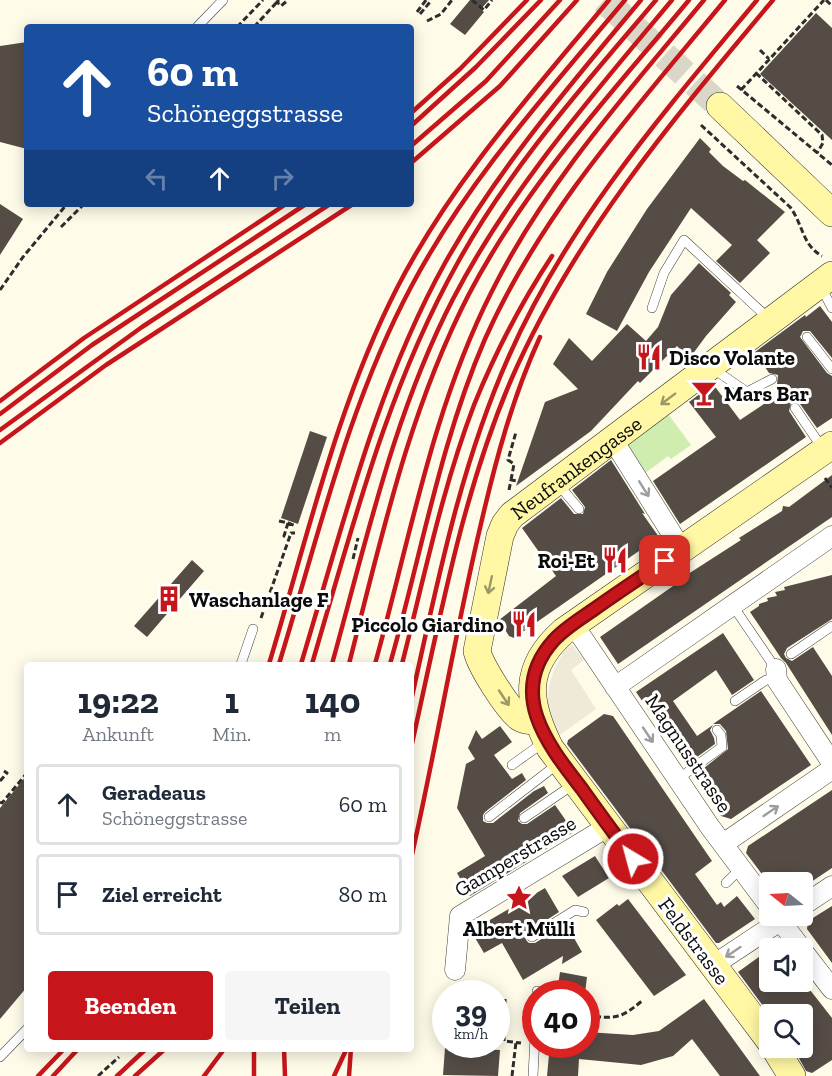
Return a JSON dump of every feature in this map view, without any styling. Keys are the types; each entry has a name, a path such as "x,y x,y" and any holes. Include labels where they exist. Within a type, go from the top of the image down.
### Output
{"street":[{"path":"728,96 832,213"},
{"name":"Neufrankengasse","path":"555,751 514,712 479,659 477,648 503,528 512,515 827,281"},
{"path":"612,440 682,550"},
{"path":"555,751 532,701 537,667 548,647 573,624 682,550 827,457"},
{"path":"615,687 832,536"},
{"name":"Magnusstrasse","path":"573,624 723,844 759,890"},
{"path":"777,668 832,763"},
{"name":"Feldstrasse","path":"555,751 759,1027"},
{"path":"723,844 832,769"},
{"name":"Gamperstrasse","path":"455,970 460,916 609,826"},
{"path":"813,899 832,886"},
{"path":"712,966 764,926"},
{"name":"Magnusstrasse","path":"813,964 832,989"},
{"path":"781,1058 792,1076"}],"lane":[{"path":"200,24 223,0"},
{"path":"652,308 664,273 684,240 772,322"},
{"path":"807,337 832,369"},
{"path":"715,364 718,372 747,392 772,379"},
{"path":"795,408 827,457"},
{"path":"557,482 579,509"},
{"path":"733,606 777,668 766,680 735,701"},
{"path":"791,654 832,626"},
{"path":"242,662 253,629"},
{"path":"678,779 722,747 721,735 717,729"},
{"path":"512,765 555,751"},
{"path":"489,817 555,751"},
{"path":"524,818 555,751"},
{"path":"726,883 741,868"},
{"path":"532,937 575,910 584,912"},
{"path":"0,1057 24,1032"},
{"path":"532,1076 533,1058"}],"path":[{"path":"240,24 263,0"},
{"path":"257,24 278,1 281,6 288,0"},
{"path":"427,21 441,14 453,0"},
{"path":"472,0 484,10 492,0"},
{"path":"728,96 741,90 825,0 832,6"},
{"path":"418,13 428,1"},
{"path":"760,50 769,59"},
{"path":"756,73 822,135 823,143 816,153"},
{"path":"741,90 832,165"},
{"path":"701,125 790,207 798,218 804,237 827,281"},
{"path":"0,291 23,257 65,207"},
{"path":"62,227 81,207"},
{"path":"516,432 508,460 513,464 511,481 518,481"},
{"path":"827,457 832,488"},
{"path":"279,520 296,526"},
{"path":"288,524 284,536 289,537"},
{"path":"253,629 259,622 289,537 291,533 295,533"},
{"path":"352,559 358,538"},
{"path":"0,781 7,773 4,771"},
{"path":"0,802 2,803 24,777"},
{"path":"600,1017 627,1014 643,1000"},
{"path":"510,1042 522,1043"},
{"path":"512,1076 516,1042"},
{"path":"98,1076 118,1057"}],"green space":[{"path":"668,414 691,445 671,459 668,456 644,474 626,445"}],"shaded area":[{"path":"572,645 584,660 571,670 596,709 556,738 547,705 549,686 554,669 565,650"}],"building":[{"path":"470,0 489,0 481,9 484,12 465,35 450,24"},
{"path":"816,13 832,28 832,140 760,74"},
{"path":"24,42 24,148 0,142 0,46"},
{"path":"700,138 711,149 709,152 723,166 743,181 745,180 785,212 757,240 770,253 740,283 716,261 732,245 691,208 649,272 617,331 586,314 607,272 647,209"},
{"path":"0,204 23,219 0,255"},
{"path":"699,263 731,293 729,295 736,302 689,359 677,346 640,383 638,381 591,431 516,486 545,402 578,389 553,364 569,338 592,361 627,324 646,341 658,327 671,295"},
{"path":"820,306 832,322 832,358 810,331 803,331 800,337 827,373 832,376 832,418 817,428 800,404 795,401 791,403 789,411 806,437 680,524 653,481 716,437 689,402 713,384 740,420 782,392 777,384 778,375 769,373 755,352"},
{"path":"310,431 327,437 298,524 281,518"},
{"path":"611,460 659,537 514,638 509,636 499,620 556,576 522,528 561,498 574,514 583,514 585,507 572,490"},
{"path":"832,475 832,517 618,664 600,637 685,576 741,540 739,538 782,511 783,506 789,507"},
{"name":"Waschanlage F","path":"192,560 204,571 147,637 134,626"},
{"path":"832,575 832,619 787,648 784,654 792,661 813,647 832,676 832,735 750,612 759,604 768,601 767,598 777,596 775,592 785,590 784,587"},
{"path":"723,633 754,680 732,695 716,670 673,701 697,736 713,725 710,730 715,744 686,765 636,692"},
{"path":"761,691 811,765 731,819 721,816 694,776 728,749 726,731 720,724 713,724"},
{"path":"604,714 613,716 712,861 695,874 717,905 721,902 724,907 737,896 755,919 719,943 716,943 567,744 568,740"},
{"path":"500,726 512,742 494,755 512,779 522,773 526,780 485,812 483,821 493,823 534,791 544,786 548,793 520,813 518,821 527,824 555,805 574,832 543,851 534,840 522,848 529,860 470,896 457,873 485,856 457,808 466,764 475,759 468,748 476,730 482,739"},
{"path":"24,779 24,991 0,1019 0,808"},
{"path":"832,790 832,868 813,881 813,872 760,872 746,853 748,846"},
{"path":"595,856 609,878 578,897 562,876"},
{"path":"545,888 559,912 528,932 526,940 529,943 535,943 566,924 582,952 562,964 563,956 523,980 502,943 484,953 471,931"},
{"path":"628,899 686,975 654,996 596,920 617,904 619,906"},
{"path":"832,906 832,963 807,929 807,926 813,926 813,918"},
{"path":"759,957 759,992 812,992 832,1018 832,1060 812,1073 806,1071 799,1058 813,1058 813,1004 762,1004 738,972"},
{"path":"560,972 587,977 587,980 559,980"},
{"path":"704,999 760,1076 720,1076 692,1039 673,1056 641,1065 579,1059 578,1076 547,1076 549,1058 600,1058 600,1033 633,1035 659,1031"},
{"path":"444,1058 499,1058 498,1076 443,1075"}],"tunnel":[{"path":"604,0 720,106"}],"railway":[{"path":"414,110 460,69 527,0"},
{"path":"414,123 476,67 541,0"},
{"path":"414,143 486,81 560,0"},
{"path":"414,160 500,86 577,0"},
{"path":"270,662 340,425 376,333 397,288 419,249 468,174 523,103 609,0"},
{"path":"280,662 321,520 352,425 369,378 411,287 457,210 483,174 538,103 625,0"},
{"path":"302,662 362,459 399,359 445,263 512,160 562,95 641,0"},
{"path":"313,662 373,460 410,360 432,312 457,264 500,194 550,127 656,0"},
{"path":"333,662 398,432 432,342 453,299 500,219 554,144 672,0"},
{"path":"350,662 385,523 413,429 429,383 469,294 516,215 543,178 571,141 689,0"},
{"path":"376,662 438,429 453,383 491,293 512,253 562,177 617,105 704,0"},
{"path":"391,662 432,500 456,418 485,339 508,292 534,247 593,162 725,0"},
{"path":"414,688 463,483 492,398 533,307 589,214 620,170 757,0"},
{"path":"414,734 453,561 478,469 493,424 536,327 564,277 628,181 699,89 773,0"},
{"path":"0,401 84,338 281,207"},
{"path":"0,414 92,345 301,207"},
{"path":"0,430 142,327 325,207"},
{"path":"0,443 106,365 348,207"},
{"path":"402,662 443,501 474,405 509,329 552,256"},
{"path":"414,845 462,611 498,455 513,407 540,337"},
{"path":"38,1076 61,1052"},
{"path":"53,1076 75,1052"},
{"path":"117,1076 143,1052"},
{"path":"135,1076 162,1052"},
{"path":"204,1076 222,1052"},
{"path":"254,1052 254,1076"},
{"path":"284,1052 285,1076"},
{"path":"334,1076 345,1052"},
{"path":"349,1076 351,1052"}],"place":[{"name":"Disco Volante","path":"649,357"},
{"name":"Mars Bar","path":"704,393"},
{"name":"Roi-Et","path":"615,560"},
{"name":"Waschanlage F","path":"169,599"},
{"name":"Piccolo Giardino","path":"524,624"},
{"name":"Albert Mülli","path":"519,898"}],"route":[{"path":"633,859 550,748 534,711 532,689 537,667 555,639 585,615 665,561"}]}
